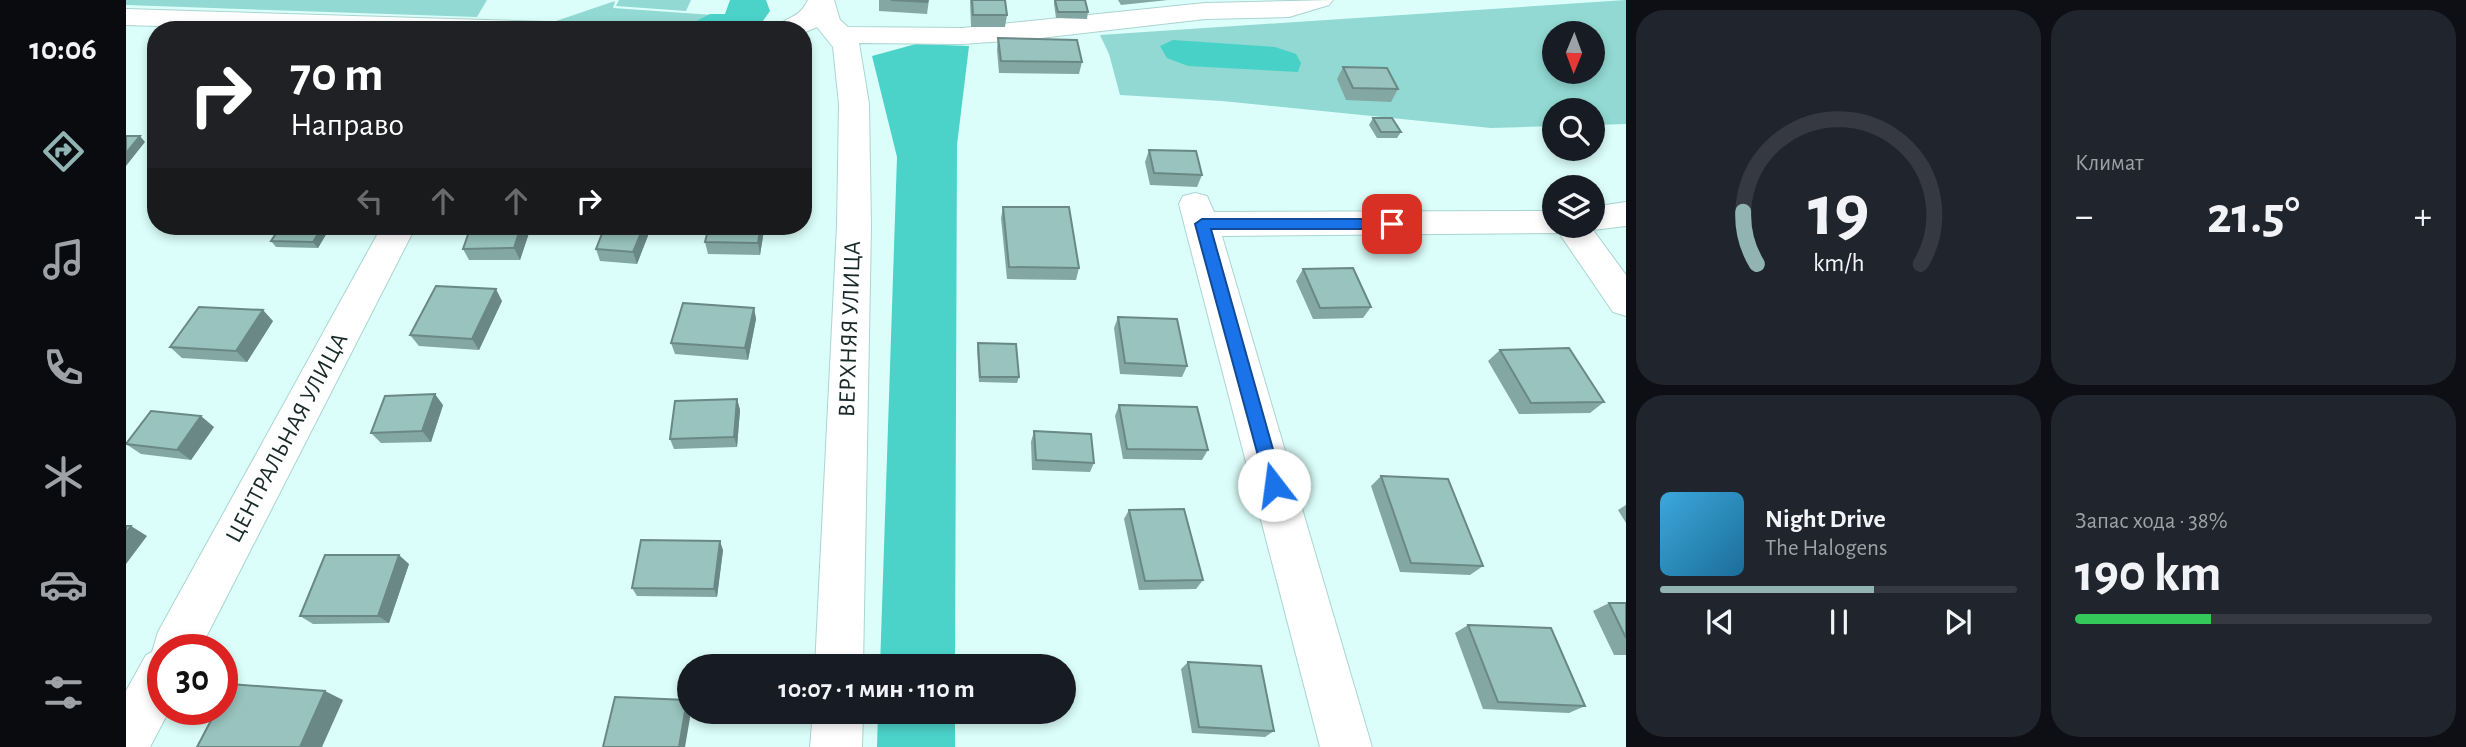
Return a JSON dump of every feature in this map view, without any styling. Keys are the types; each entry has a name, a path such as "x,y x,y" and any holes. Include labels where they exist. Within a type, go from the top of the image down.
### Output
{"street":[{"path":"808,21 812,19 821,0"},
{"name":"ВЕРХНЯЯ УЛИЦА","path":"821,0 828,23 841,35 849,58 855,104 854,226 839,654"},
{"path":"841,35 963,36 1018,32 1205,11 1289,9 1320,0"},
{"path":"126,17 252,21"},
{"path":"1346,747 1198,214 1542,223"},
{"path":"1605,217 1626,214"},
{"name":"ЦЕНТРАЛЬНАЯ УЛИЦА","path":"183,634 394,235"},
{"path":"1581,238 1626,302"},
{"path":"126,741 147,702"},
{"path":"836,747 837,724"}],"shaded area":[{"path":"126,0 487,0 477,17 126,5"},
{"path":"619,0 691,0 686,11 616,6"},
{"path":"730,0 766,0 770,11 763,21 697,21 710,14 725,14"},
{"path":"1626,0 1626,124 1605,125 1605,98 1542,98 1542,126 1491,128 1222,101 1120,95 1109,54 1100,35"},
{"path":"615,1 613,8 713,15 700,21 556,21"},
{"path":"1173,40 1275,47 1296,54 1301,63 1298,72 1188,66 1167,58 1160,46"},
{"path":"916,44 969,46 957,145 955,654 880,654 897,157 872,56"},
{"path":"878,724 955,724 955,747 877,747"}],"building":[{"path":"891,0 928,0 927,2"},
{"path":"972,0 1005,0 1007,15 973,15"},
{"path":"1055,0 1085,0 1088,12 1058,12"},
{"path":"998,38 1077,40 1082,62 1001,61"},
{"path":"1343,67 1387,68 1398,89 1353,88"},
{"path":"1373,118 1392,118 1401,132 1381,132"},
{"path":"126,136 140,136 126,153"},
{"path":"1149,150 1196,151 1202,175 1154,173"},
{"path":"1003,207 1069,207 1079,268 1009,267"},
{"path":"275,235 317,235 313,242 271,241"},
{"path":"468,235 518,235 514,248 463,249"},
{"path":"601,235 640,235 633,252 596,249"},
{"path":"707,235 759,235 758,243 705,242"},
{"path":"1353,268 1371,307 1320,308 1303,269"},
{"path":"436,286 496,289 472,339 410,335"},
{"path":"683,303 754,308 745,348 671,343"},
{"path":"199,307 263,310 236,351 170,347"},
{"path":"1118,317 1177,319 1187,366 1125,363"},
{"path":"978,343 1016,344 1019,377 980,377"},
{"path":"1569,348 1604,402 1531,403 1500,350"},
{"path":"435,394 422,431 371,433 385,396"},
{"path":"737,399 734,437 670,439 675,401"},
{"path":"1119,405 1197,407 1208,450 1127,449"},
{"path":"151,411 201,416 177,450 126,444"},
{"path":"1034,431 1091,434 1094,463 1036,460"},
{"path":"1381,476 1448,479 1483,566 1411,563"},
{"path":"1184,509 1203,580 1145,581 1129,510"},
{"path":"641,540 720,541 714,589 632,588"},
{"path":"325,555 399,555 378,616 300,616"},
{"path":"1609,603 1626,603 1626,638"},
{"path":"1468,625 1551,628 1585,706 1498,702"},
{"path":"1188,662 1261,666 1274,731 1199,727"},
{"path":"238,685 325,691 300,747 197,747 209,725 238,725"},
{"path":"615,697 677,700 677,724 683,724 679,747 603,747"}],"route":[{"path":"1274,485 1202,224 1392,224"}]}
